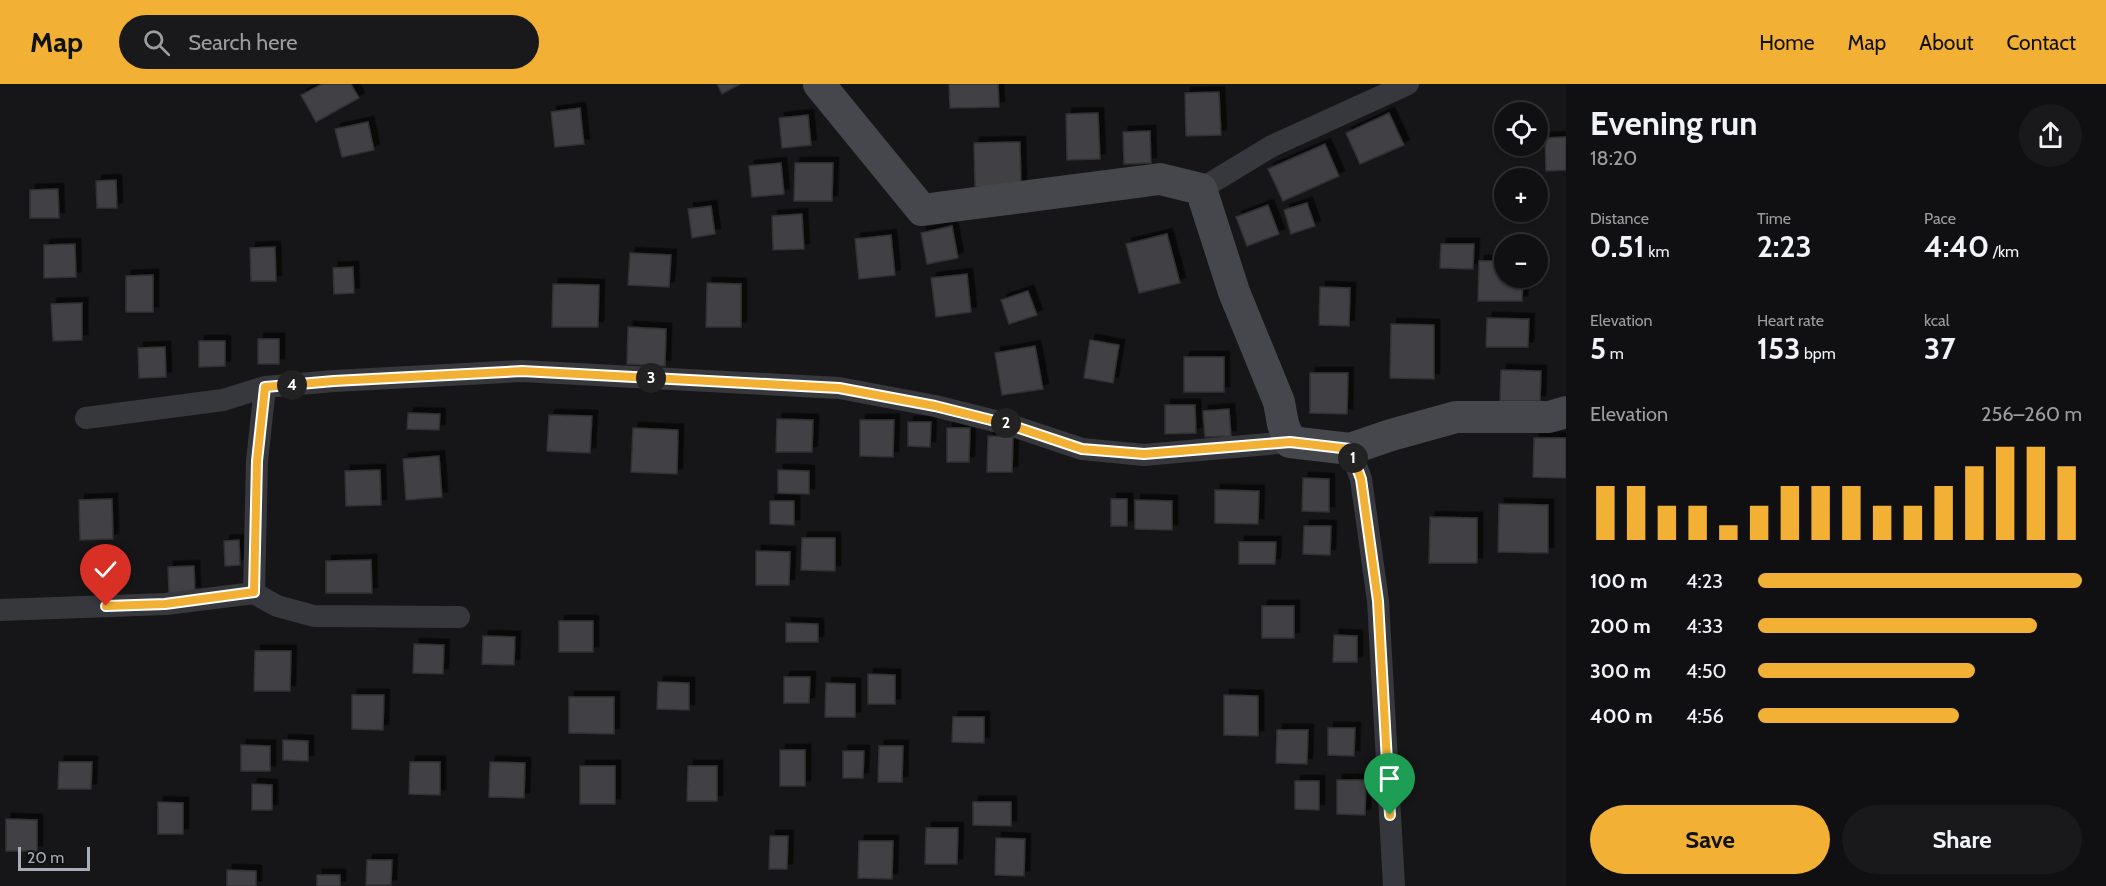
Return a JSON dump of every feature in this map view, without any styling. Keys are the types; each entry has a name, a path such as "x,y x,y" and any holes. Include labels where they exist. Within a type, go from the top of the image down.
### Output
{"main road":[{"path":"819,84 922,210 1160,179 1200,189 1234,292 1279,402 1283,424 1290,442 1350,449 1456,417 1549,417 1566,412"}],"street":[{"path":"1200,189 1272,146 1408,84"},
{"path":"86,418 223,400 265,387 345,380 533,371 839,388 935,406 1007,424 1082,449 1103,451 1144,454 1290,442"},
{"path":"254,592 257,461 265,387"},
{"path":"1350,449 1361,479 1378,601 1394,886"},
{"path":"0,610 165,604 254,592 277,606 314,616 459,617"}],"building":[{"path":"322,84 351,84 359,98 316,122 301,95"},
{"path":"717,84 740,84 722,94"},
{"path":"949,84 998,84 999,107 950,108"},
{"path":"1219,92 1221,135 1186,136 1185,93"},
{"path":"580,108 584,144 555,147 551,112"},
{"path":"1098,113 1100,159 1067,160 1066,114"},
{"path":"1389,113 1404,145 1360,164 1346,133"},
{"path":"808,115 811,145 782,148 779,118"},
{"path":"368,122 374,150 342,157 335,129"},
{"path":"1150,131 1151,163 1124,164 1123,132"},
{"path":"1566,137 1566,170 1548,171 1546,168 1548,138"},
{"path":"1020,142 1021,186 975,187 974,143"},
{"path":"1325,144 1339,176 1283,201 1268,169"},
{"path":"781,163 784,194 752,197 749,166"},
{"path":"795,163 833,163 832,201 794,201"},
{"path":"116,180 117,208 97,208 96,181"},
{"path":"58,189 59,218 30,218 30,190"},
{"path":"1307,203 1315,226 1291,234 1284,210"},
{"path":"1268,205 1279,234 1247,246 1236,217"},
{"path":"711,206 715,234 692,238 688,209"},
{"path":"802,214 804,249 773,250 772,216"},
{"path":"952,226 958,258 927,264 921,233"},
{"path":"1167,234 1180,283 1139,293 1126,244"},
{"path":"891,235 895,275 859,279 855,239"},
{"path":"75,244 76,277 44,278 44,245"},
{"path":"1441,244 1474,244 1473,269 1440,268"},
{"path":"275,247 276,281 251,281 250,248"},
{"path":"630,253 671,255 669,287 628,285"},
{"path":"1479,261 1494,261 1494,288 1523,288 1522,301 1478,301"},
{"path":"353,267 354,293 334,294 333,268"},
{"path":"967,274 971,312 936,317 931,278"},
{"path":"153,275 153,312 126,312 126,276"},
{"path":"707,283 741,284 741,327 706,327"},
{"path":"553,284 599,285 598,327 552,327"},
{"path":"1320,287 1350,288 1349,326 1319,325"},
{"path":"1028,291 1037,315 1009,324 1001,300"},
{"path":"82,303 82,340 53,341 51,304"},
{"path":"1487,318 1529,319 1528,347 1486,347"},
{"path":"1391,324 1434,325 1434,379 1390,378"},
{"path":"628,327 666,329 665,366 627,364"},
{"path":"258,339 279,339 279,364 258,364"},
{"path":"1090,340 1119,345 1113,383 1084,378"},
{"path":"199,341 225,341 225,366 199,367"},
{"path":"1035,346 1043,389 1002,395 995,353"},
{"path":"165,347 166,377 139,378 138,348"},
{"path":"1184,357 1224,357 1224,392 1184,392"},
{"path":"1501,370 1541,371 1540,401 1500,401"},
{"path":"1310,373 1348,373 1347,414 1310,413"},
{"path":"1165,405 1195,405 1196,433 1165,434"},
{"path":"1229,409 1231,436 1205,437 1203,411"},
{"path":"408,413 440,414 439,430 407,429"},
{"path":"549,415 592,416 590,453 547,451"},
{"path":"777,419 813,420 812,452 776,452"},
{"path":"860,420 894,420 893,457 860,456"},
{"path":"908,422 931,422 930,447 908,446"},
{"path":"633,428 678,430 677,474 631,472"},
{"path":"947,428 970,428 969,462 947,462"},
{"path":"988,436 1013,437 1012,472 987,472"},
{"path":"1534,438 1566,438 1566,478 1533,477"},
{"path":"439,456 442,497 406,500 403,459"},
{"path":"380,470 381,505 346,506 345,471"},
{"path":"778,470 809,471 809,494 778,493"},
{"path":"1303,478 1329,479 1329,512 1302,511"},
{"path":"1215,490 1259,491 1258,524 1215,523"},
{"path":"112,499 113,539 80,540 79,500"},
{"path":"1111,499 1127,499 1127,526 1111,526"},
{"path":"1135,500 1172,501 1172,530 1135,529"},
{"path":"770,501 794,501 794,525 770,524"},
{"path":"1499,504 1548,505 1548,553 1498,552"},
{"path":"1430,517 1477,518 1477,563 1429,563"},
{"path":"1304,526 1331,526 1330,555 1303,554"},
{"path":"802,538 835,538 835,571 801,570"},
{"path":"239,540 240,565 225,566 224,541"},
{"path":"1239,542 1276,542 1275,564 1239,564"},
{"path":"756,551 790,552 789,585 756,585"},
{"path":"371,560 372,593 326,593 326,561"},
{"path":"194,566 195,592 169,593 168,567"},
{"path":"1262,606 1294,606 1294,638 1262,638"},
{"path":"559,621 593,621 593,652 559,652"},
{"path":"786,623 818,624 818,642 786,642"},
{"path":"1334,635 1357,636 1357,662 1333,662"},
{"path":"483,636 515,637 514,665 482,664"},
{"path":"414,644 444,645 443,674 413,673"},
{"path":"255,651 291,651 290,691 254,691"},
{"path":"868,674 895,675 895,704 868,704"},
{"path":"784,677 810,677 809,703 784,703"},
{"path":"658,682 689,683 689,710 657,709"},
{"path":"826,683 855,684 855,717 825,717"},
{"path":"352,695 384,695 383,730 352,729"},
{"path":"1224,695 1258,696 1258,736 1224,735"},
{"path":"569,697 614,697 614,734 569,733"},
{"path":"953,717 984,717 984,743 952,742"},
{"path":"1328,728 1355,728 1354,756 1328,755"},
{"path":"1277,730 1308,730 1307,764 1276,763"},
{"path":"283,740 308,741 308,761 283,760"},
{"path":"241,745 270,746 270,771 241,771"},
{"path":"879,746 903,746 902,782 878,782"},
{"path":"780,750 805,750 805,786 780,786"},
{"path":"843,751 864,751 863,778 843,778"},
{"path":"59,762 92,762 91,789 58,789"},
{"path":"410,762 440,762 440,795 409,794"},
{"path":"490,762 525,763 524,798 489,797"},
{"path":"580,766 615,766 615,804 580,804"},
{"path":"688,766 717,766 717,801 687,801"},
{"path":"1337,780 1366,780 1365,815 1337,814"},
{"path":"1295,781 1319,781 1319,810 1295,809"},
{"path":"252,784 272,785 272,810 252,810"},
{"path":"158,802 183,803 183,834 158,834"},
{"path":"973,802 1011,802 1011,826 973,825"},
{"path":"6,819 37,820 37,851 6,851"},
{"path":"926,828 958,828 957,864 925,864"},
{"path":"770,836 788,836 787,869 769,869"},
{"path":"996,838 1025,839 1024,876 995,875"},
{"path":"859,841 893,841 892,879 858,878"},
{"path":"367,860 392,860 391,885 366,885"},
{"path":"227,870 256,871 256,886 227,886"},
{"path":"317,875 340,875 340,886 317,886"}],"route":[{"path":"106,606 165,604 254,592 257,461 265,387 522,371 839,388 935,406 1007,424 1082,449 1144,454 1290,442 1350,449 1361,479 1378,601 1390,815"}]}
